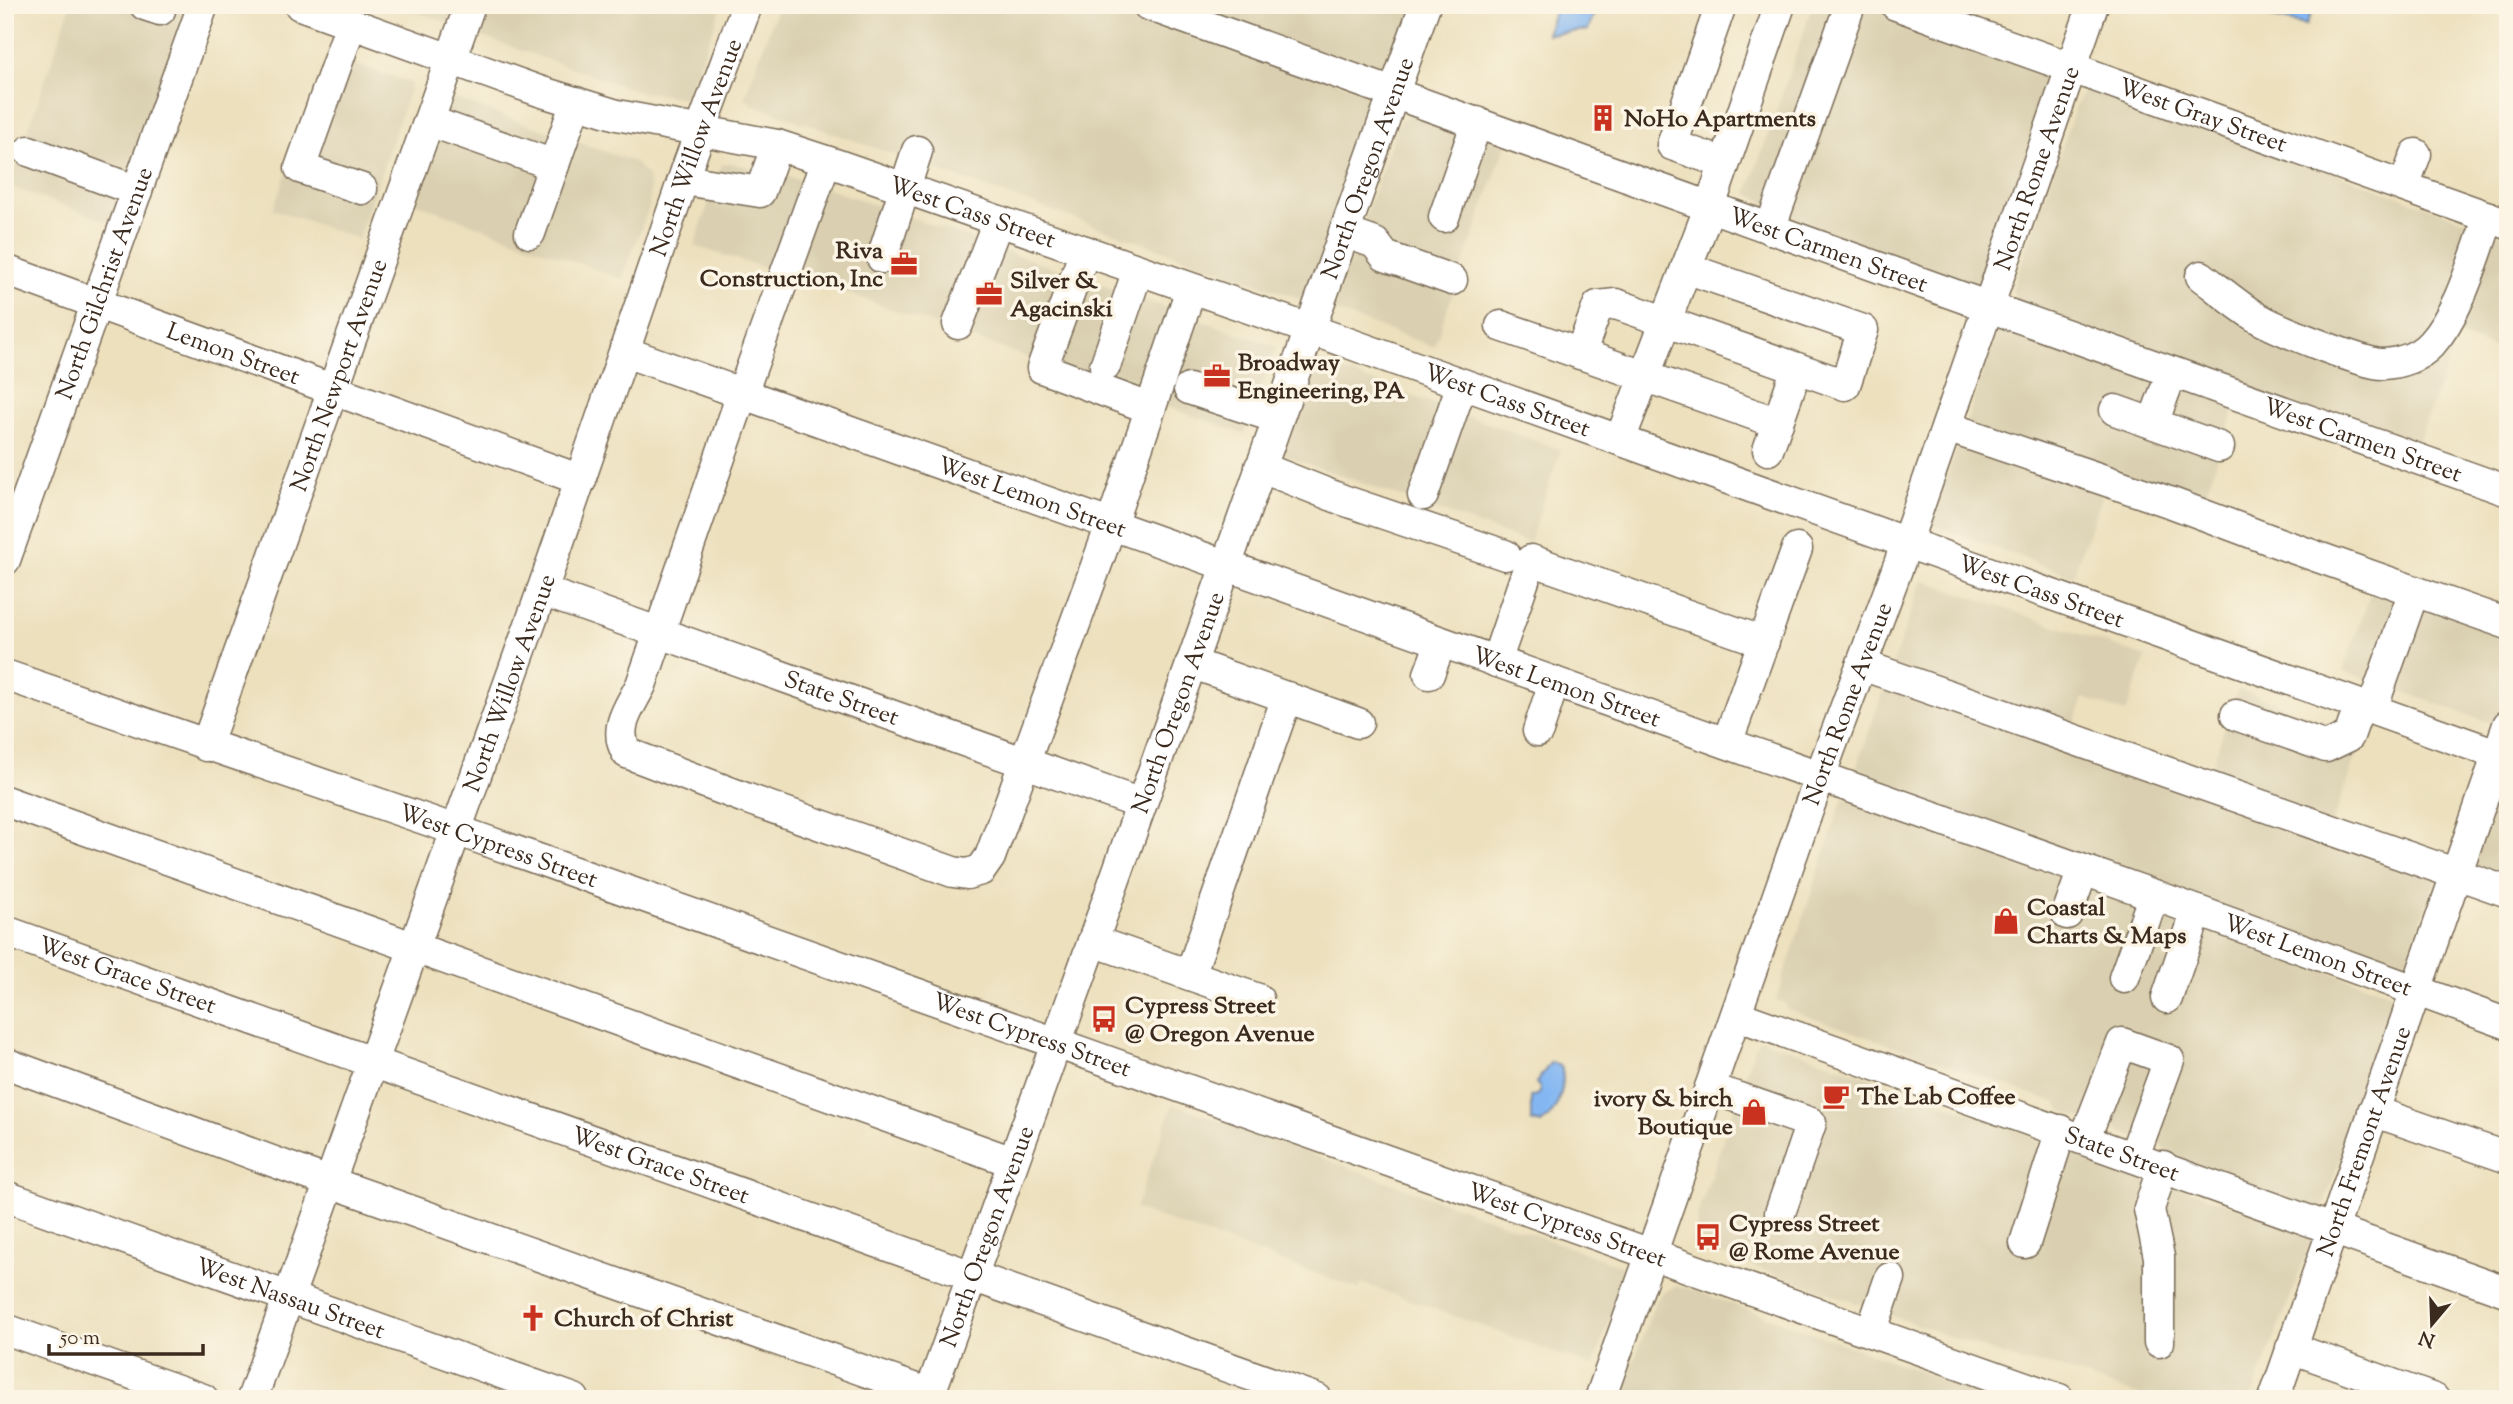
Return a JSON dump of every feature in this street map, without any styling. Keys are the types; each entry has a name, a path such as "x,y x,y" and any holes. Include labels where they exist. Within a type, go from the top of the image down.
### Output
{"street":[{"name":"North Gilchrist Avenue","path":"5,560 203,5"},
{"name":"North Newport Avenue","path":"206,746 470,5"},
{"name":"North Willow Avenue","path":"252,1399 542,591 701,130 747,5"},
{"name":"West Carmen Street","path":"1149,5 2508,491"},
{"name":"North Oregon Avenue","path":"929,1396 1425,5"},
{"path":"1721,5 1672,145 1724,163"},
{"path":"1620,440 1710,206 1780,5"},
{"path":"1770,229 1850,5"},
{"name":"West Gray Street","path":"1896,5 2498,220"},
{"name":"North Rome Avenue","path":"1600,1399 1820,776 1907,543 2093,5"},
{"path":"326,12 300,168 362,189"},
{"name":"West Cass Street","path":"326,12 576,103 617,115 777,145 905,188 1309,329 2503,757"},
{"path":"530,233 576,103"},
{"path":"429,121 554,165"},
{"path":"1444,217 1477,122"},
{"path":"684,180 760,192 777,145"},
{"path":"29,151 137,191"},
{"path":"882,258 917,151"},
{"path":"2404,186 2416,154"},
{"path":"826,161 641,685 623,721 621,742 627,753 953,872 967,874 981,870 990,857 1111,525 1191,289"},
{"path":"2201,276 2254,316 2329,347 2381,364 2412,358 2431,344 2448,317 2498,220"},
{"path":"958,324 998,221"},
{"path":"1344,232 1375,243 1385,256 1452,280"},
{"path":"1085,251 1042,368 1150,408"},
{"path":"1580,354 1598,306 1616,304 1845,385 1863,330 1686,268"},
{"name":"Lemon Street","path":"5,270 581,480"},
{"path":"1105,366 1138,270"},
{"path":"1501,326 1645,376 1773,436 1797,368"},
{"name":"West Lemon Street","path":"625,352 2154,895 2508,1024"},
{"path":"2153,424 2172,372"},
{"path":"1423,495 1462,384"},
{"path":"1189,389 1277,418"},
{"path":"2115,410 2219,447"},
{"path":"1947,427 2172,503 2508,624"},
{"path":"1260,467 1343,500 1504,555"},
{"path":"1727,743 1797,549"},
{"path":"1496,662 1531,560 1764,642"},
{"name":"State Street","path":"542,591 1140,804"},
{"path":"2236,715 2326,747 2348,736 2366,707 2409,606"},
{"path":"1429,674 1441,642"},
{"path":"1191,663 1358,723"},
{"path":"1862,665 2508,892"},
{"name":"West Cypress Street","path":"5,675 456,830 2059,1399"},
{"path":"1538,731 1554,682"},
{"path":"1190,975 1287,698"},
{"name":"North Fremont Avenue","path":"2274,1399 2455,873 2503,757 2508,725"},
{"path":"5,801 1013,1162"},
{"path":"2067,914 2083,870"},
{"path":"2124,978 2154,895"},
{"path":"2166,998 2197,911"},
{"name":"West Grace Street","path":"5,931 1317,1399"},
{"path":"1093,941 1258,999"},
{"name":"State Street","path":"1736,1015 2508,1292"},
{"path":"2025,1243 2073,1134 2122,1043 2169,1060 2134,1156"},
{"path":"5,1063 929,1396"},
{"path":"1710,1088 1811,1123 1780,1213"},
{"path":"2373,1111 2508,1158"},
{"path":"2158,1342 2159,1257 2149,1209 2163,1166"},
{"name":"West Nassau Street","path":"5,1196 574,1399"},
{"path":"1871,1332 1891,1278"},
{"path":"5,1329 203,1399"},
{"path":"2291,1348 2434,1399"}],"shaded area":[{"path":"71,5 190,5 118,225 9,186"},
{"path":"396,5 460,5 448,23"},
{"path":"484,5 722,5 688,95 682,97 640,92 474,34"},
{"path":"778,5 1121,5 1369,93 1379,104 1309,302 751,104 745,97"},
{"path":"1170,5 1415,5 1394,67 1382,77"},
{"path":"1813,5 1867,5 2035,60 2045,69 2050,80 2048,94 1982,284 1977,287 1760,212 1764,201 1747,194"},
{"path":"330,56 412,83 358,239 273,209"},
{"path":"2093,85 2508,236 2508,330 2500,350 2458,335 2415,450 2025,309 2015,299 2013,289 2076,106 2084,91"},
{"path":"447,96 632,161 648,176 649,207 622,279 410,201"},
{"path":"1417,114 1506,144 1434,347 1332,310 1399,121 1408,115"},
{"path":"730,163 813,183 1277,347 1244,434 849,294 694,246 721,167"},
{"path":"2012,329 2236,405 2197,519 2105,486 2073,576 1933,525 1932,518 1996,336 2000,331"},
{"path":"1310,359 1561,450 1529,543 1278,453"},
{"path":"1922,580 2146,657 2126,713 2083,698 2072,732 2207,779 2238,689 2363,736 2332,824 2442,863 2403,974 1853,777"},
{"path":"2374,583 2508,630 2508,694 2497,725 2343,671"},
{"path":"2498,783 2508,786 2508,886 2468,873"},
{"path":"1843,798 2389,993 2396,1004 2322,1210 2176,1164 2162,1146 2062,1111 2057,1103 1787,1009 1784,1003 1776,1000"},
{"path":"1762,1039 2314,1235 2251,1399 2149,1399 2048,1364 2022,1362 1691,1244 1697,1227 1697,1216 1754,1049"},
{"path":"1173,1104 1621,1266 1626,1275 1593,1366 1362,1283 1359,1289 1135,1209"},
{"path":"1676,1286 1997,1399 1621,1399 1655,1302 1662,1293"}],"water":[{"path":"1556,5 1587,5 1594,13 1588,30 1547,34"},
{"path":"2247,5 2297,5 2311,13 2306,25 2275,18"},
{"path":"1551,1062 1561,1066 1562,1090 1552,1112 1541,1124 1531,1121 1531,1096 1540,1093 1536,1083"}],"place":[{"name":"NoHo Apartments","path":"1603,118"},
{"name":"Riva Construction, Inc","path":"904,264"},
{"name":"Silver & Agacinski","path":"989,294"},
{"name":"Broadway Engineering, PA","path":"1217,376"},
{"name":"Coastal Charts & Maps","path":"2006,921"},
{"name":"Cypress Street @ Oregon Avenue","path":"1104,1019"},
{"name":"The Lab Coffee","path":"1836,1096"},
{"name":"ivory & birch Boutique","path":"1754,1112"},
{"name":"Cypress Street @ Rome Avenue","path":"1708,1237"},
{"name":"Church of Christ","path":"533,1318"}]}
